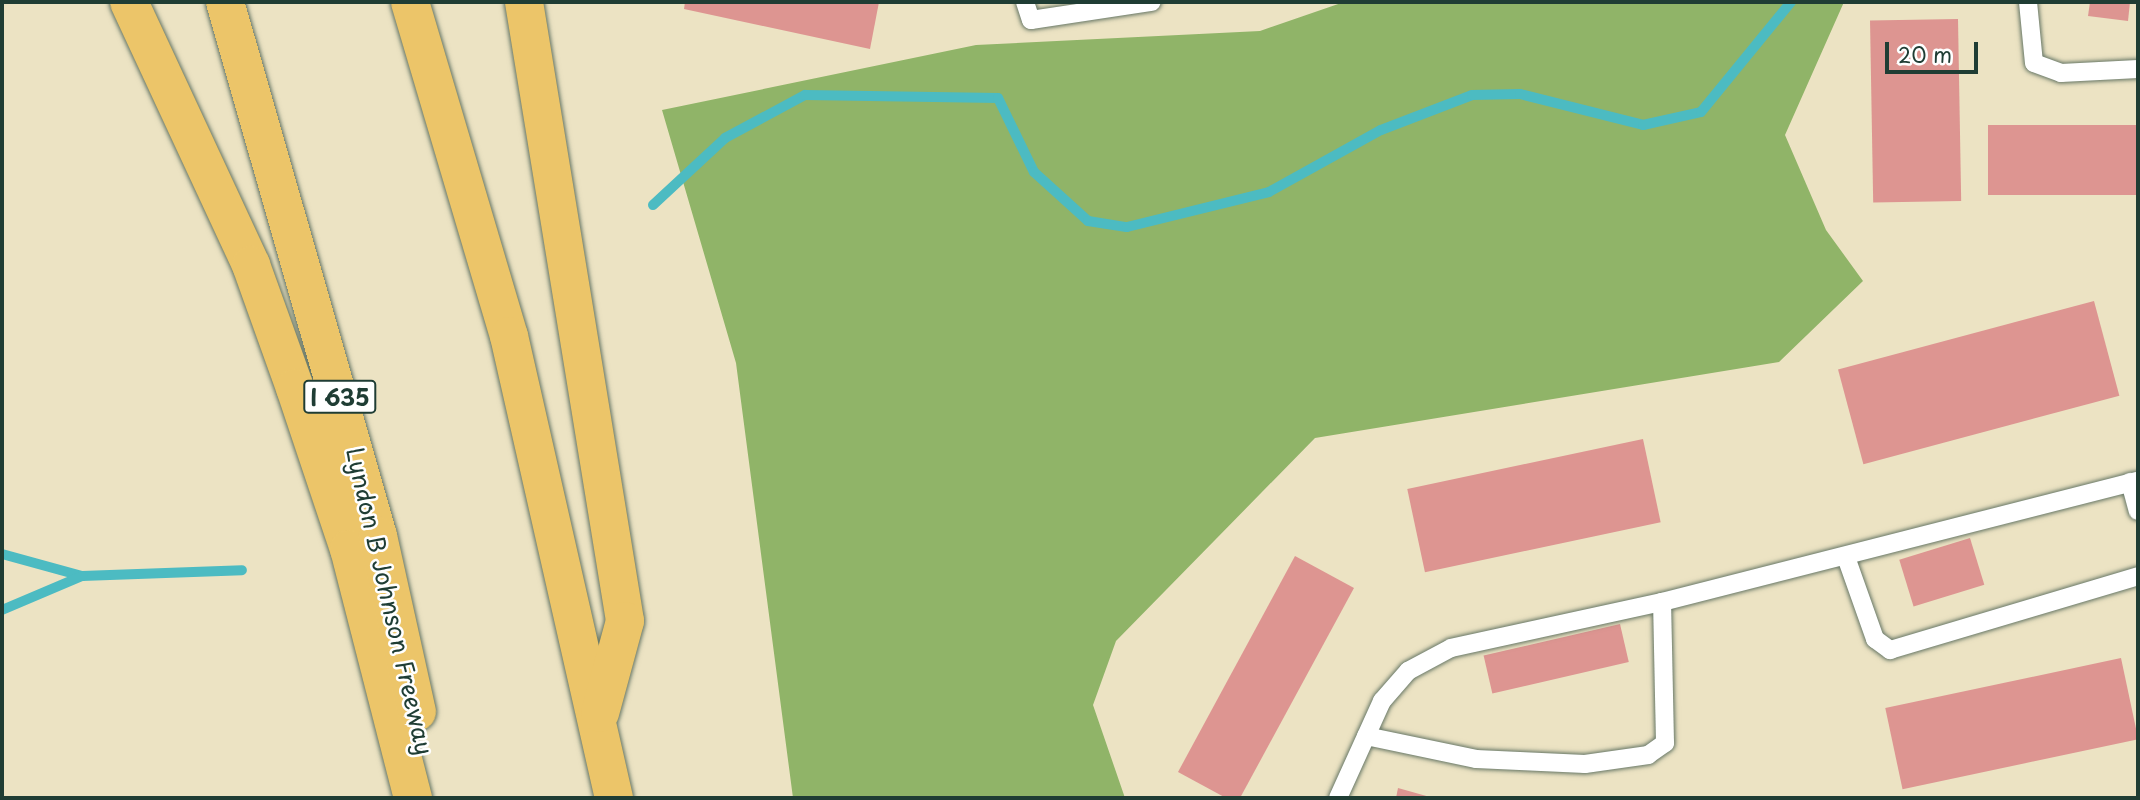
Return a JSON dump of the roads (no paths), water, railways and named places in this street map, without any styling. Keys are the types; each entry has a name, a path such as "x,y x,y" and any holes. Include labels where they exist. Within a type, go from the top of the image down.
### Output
{"highway":[{"path":"129,2 251,265 295,388 349,549 413,798"},
{"name":"Lyndon B Johnson Freeway","path":"225,2 378,536 435,798"},
{"path":"410,2 509,336 599,716 614,798"},
{"path":"524,2 625,621 599,716"}],"lane":[{"path":"1026,2 1031,20 1119,4 1152,2"},
{"path":"2028,2 2035,63 2061,73 2138,69"},
{"path":"1338,798 1382,701 1408,671 1451,648 1662,602 1846,557 2134,481 2138,511"},
{"path":"1846,557 1875,639 1890,650 2138,576"},
{"path":"1366,736 1476,759 1585,764 1648,755 1665,743 1662,602"}],"waterway":[{"path":"653,205 725,138 805,95 998,98 1034,172 1088,221 1127,227 1269,192 1381,130 1472,95 1520,94 1643,125 1701,112 1791,2"},
{"path":"2,554 82,576 242,570"},
{"path":"2,610 82,576"}]}
